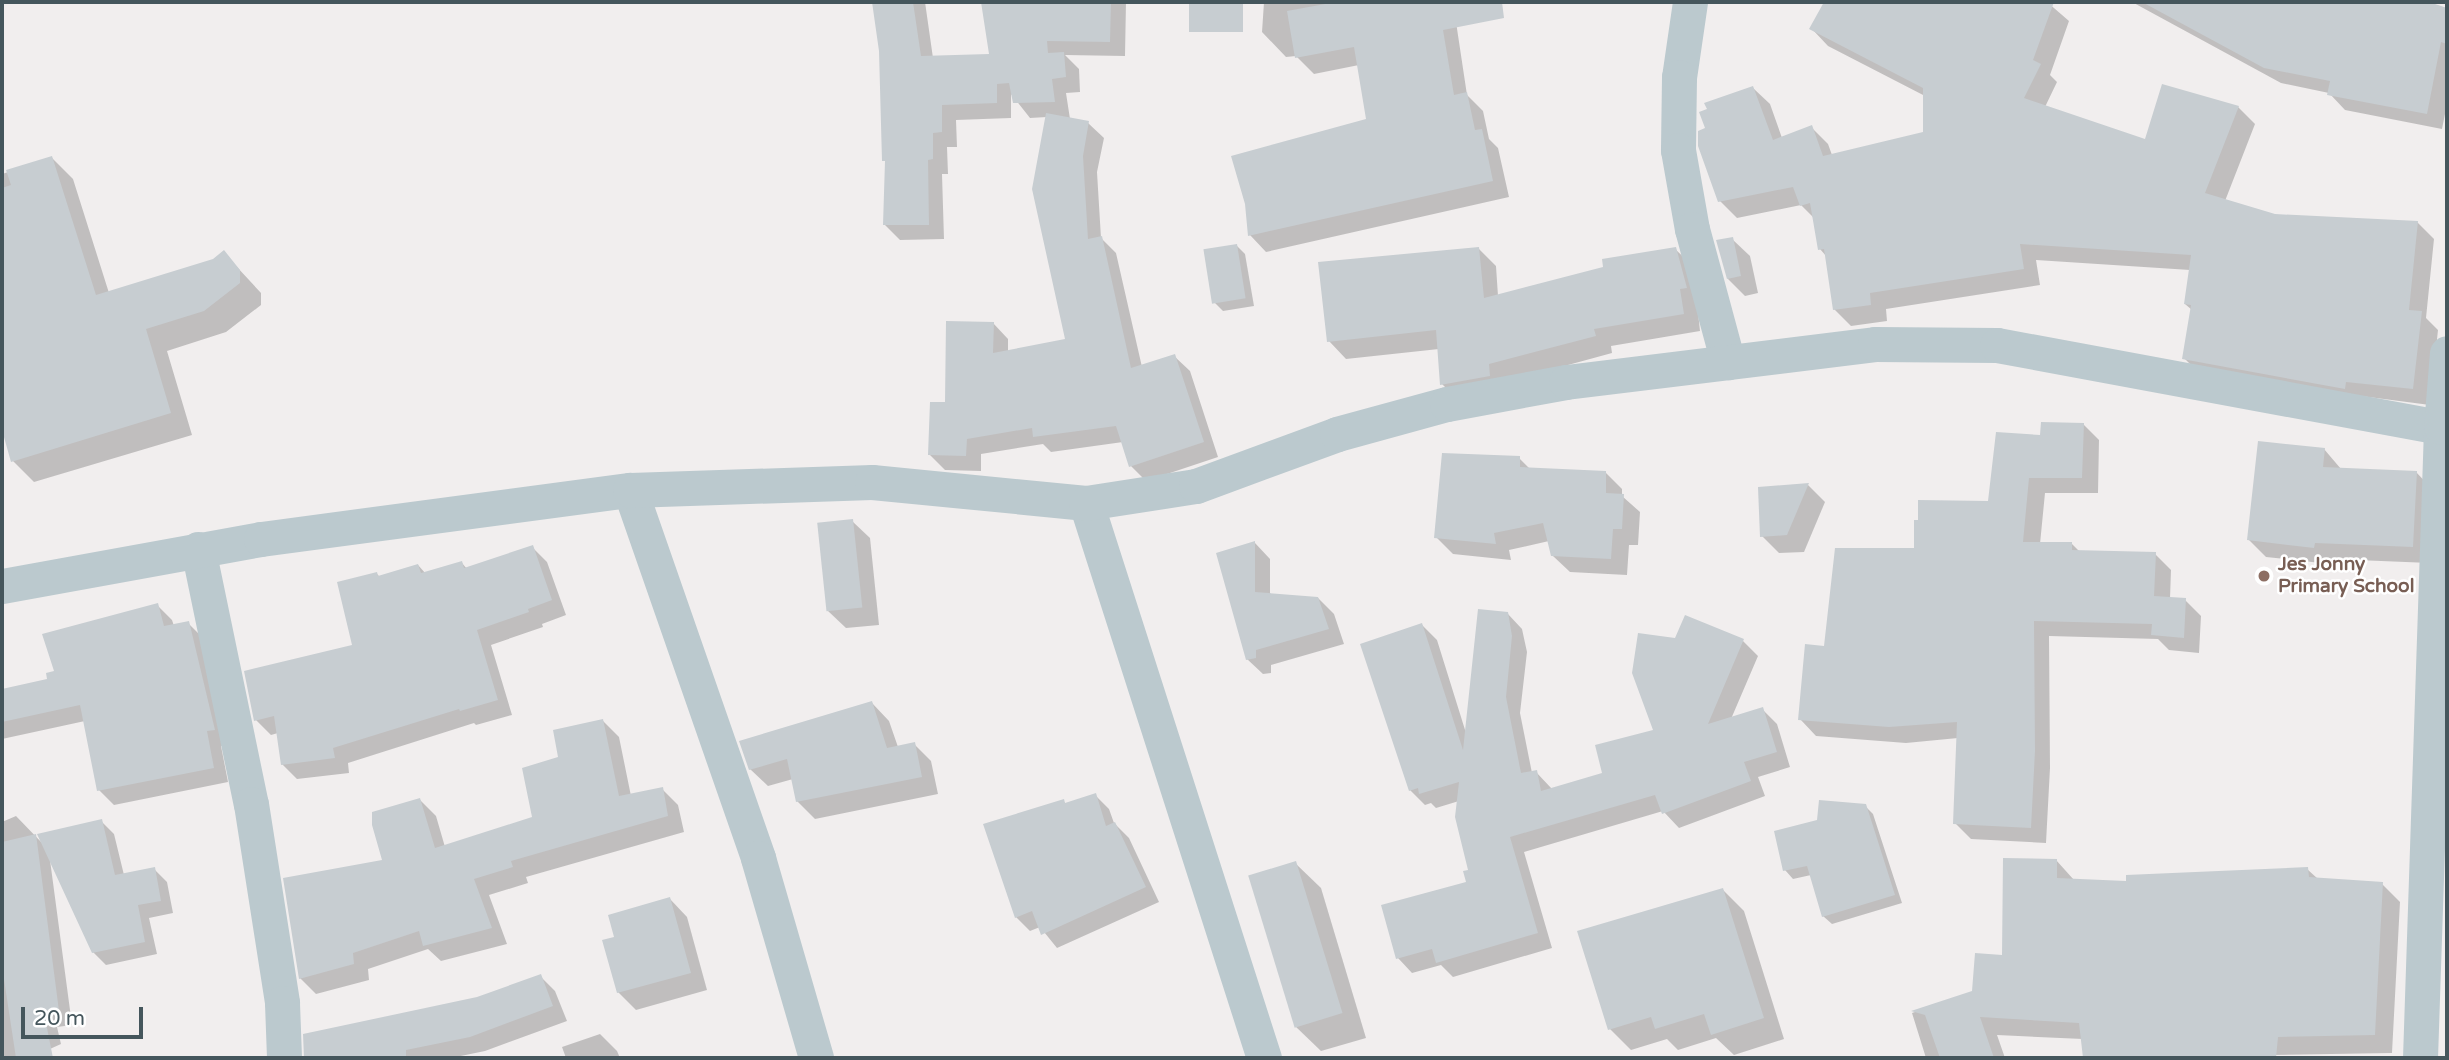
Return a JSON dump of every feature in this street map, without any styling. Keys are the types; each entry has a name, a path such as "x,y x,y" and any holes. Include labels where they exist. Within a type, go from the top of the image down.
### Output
{"street":[{"path":"1690,2 1679,77 1678,150 1692,229 1728,362"},
{"path":"2,586 198,550 630,490 872,482 1086,503 1196,486 1337,434 1447,404 1566,382 1875,344 1997,345 2441,427"},
{"path":"2420,1058 2441,427 2447,353"},
{"path":"630,490 758,858 816,1058"},
{"path":"1086,503 1264,1058"},
{"path":"198,550 251,804 282,1003 284,1058"}],"building":[{"path":"872,2 913,2 921,56 989,54 981,2 1111,2 1110,42 1047,41 1048,53 1064,52 1066,77 1052,79 1055,102 1013,103 1009,83 997,84 997,103 942,105 942,132 933,133 933,159 928,160 929,225 883,225 885,161 882,161 879,51"},
{"path":"1189,2 1243,2 1243,32 1189,32"},
{"path":"1336,2 1502,2 1504,18 1443,30 1454,95 1467,92 1475,130 1482,129 1493,181 1248,236 1245,204 1231,156 1366,119 1354,47 1295,58 1287,11"},
{"path":"1824,2 2054,2 2033,60 2041,64 2024,98 2145,139 2162,84 2239,106 2205,193 2275,214 2418,221 2409,310 2422,311 2413,389 2346,382 2345,389 2182,359 2191,305 2184,304 2191,255 2020,244 2024,269 1870,293 1871,305 1833,310 1824,249 1818,250 1810,203 1800,206 1793,187 1718,202 1698,146 1698,131 1705,128 1699,112 1707,109 1704,103 1753,86 1773,140 1812,125 1823,156 1923,132 1923,88 1809,29"},
{"path":"2142,2 2429,2 2447,8 2447,44 2441,42 2427,114 2327,95 2330,81 2264,68"},
{"path":"1046,113 1089,121 1083,156 1088,239 1102,236 1131,368 1175,354 1204,442 1129,467 1116,426 1033,437 1032,428 967,439 966,456 928,455 930,402 945,402 946,321 994,322 993,353 1065,339 1032,189"},
{"path":"52,156 96,295 213,259 224,250 240,270 240,283 204,311 146,329 171,413 11,462 2,430 2,188 11,185 6,170"},
{"path":"1733,237 1741,276 1727,279 1716,240"},
{"path":"1237,244 1246,298 1212,304 1203,249"},
{"path":"1479,247 1484,298 1603,267 1602,259 1676,247 1687,288 1680,289 1684,314 1594,329 1596,336 1489,364 1490,376 1440,385 1436,330 1327,342 1318,262"},
{"path":"2041,422 2084,423 2082,478 2029,478 2023,542 2072,542 2072,550 2156,552 2154,596 2186,598 2184,638 2151,635 2152,624 2034,621 2035,751 2031,828 1953,824 1957,722 1889,727 1798,720 1805,644 1824,646 1835,548 1914,548 1914,520 1918,520 1918,500 1988,501 1996,432 2040,435"},
{"path":"2258,441 2325,448 2323,467 2417,471 2413,547 2315,543 2314,548 2247,540"},
{"path":"1442,453 1520,456 1520,467 1606,471 1606,493 1624,494 1622,529 1613,529 1611,559 1551,556 1543,523 1494,533 1496,544 1434,538"},
{"path":"1809,483 1787,535 1760,537 1758,487"},
{"path":"853,519 862,608 827,611 817,523"},
{"path":"1255,541 1255,592 1318,597 1329,629 1256,650 1256,658 1246,660 1216,553"},
{"path":"533,545 552,600 528,609 529,612 477,630 498,700 460,711 459,709 333,748 335,758 281,765 274,716 254,721 244,671 352,645 337,582 377,572 378,576 418,564 421,573 462,561 464,568"},
{"path":"158,603 164,626 189,621 215,730 207,731 214,768 97,791 80,705 2,722 2,689 47,679 46,673 54,671 42,634"},
{"path":"1478,609 1508,612 1512,636 1506,697 1521,773 1537,770 1541,791 1602,773 1595,745 1653,730 1632,673 1638,633 1675,638 1685,615 1744,639 1708,724 1763,707 1777,752 1744,762 1751,781 1662,814 1655,795 1510,837 1538,933 1436,963 1432,949 1396,959 1381,905 1466,882 1463,871 1468,870 1455,817 1459,782 1419,794 1418,788 1409,791 1360,644 1422,623 1463,750"},
{"path":"872,701 887,748 915,742 922,777 796,802 787,759 749,770 739,741"},
{"path":"603,719 619,796 663,787 668,816 511,861 513,867 474,879 492,928 423,946 419,931 353,953 354,964 299,979 283,878 382,860 372,825 372,812 420,798 435,848 532,817 522,768 558,757 553,730"},
{"path":"1096,793 1106,826 1115,822 1146,887 1041,935 1032,911 1015,918 983,824 1064,799 1065,803"},
{"path":"1819,800 1866,804 1895,895 1822,917 1807,866 1783,871 1774,831 1817,820"},
{"path":"102,819 115,875 155,867 161,901 138,905 145,942 92,953 37,834"},
{"path":"36,834 59,1011 44,1013 53,1058 16,1058 2,966 2,842"},
{"path":"2003,858 2057,859 2057,878 2126,881 2126,875 2308,867 2309,877 2383,882 2375,1035 2278,1037 2276,1058 2083,1058 2079,1023 1980,1017 1994,1058 1940,1058 1925,1015 1911,1011 1972,991 1975,953 2002,955"},
{"path":"1296,861 1342,1013 1295,1028 1248,876"},
{"path":"1723,888 1764,1018 1711,1035 1704,1014 1655,1029 1651,1017 1608,1030 1577,931"},
{"path":"670,897 691,973 617,993 602,940 614,937 608,915"},
{"path":"541,974 553,1006 470,1037 406,1050 406,1058 304,1058 303,1034 477,997"}],"place":[{"name":"Jes Jonny Primary School","path":"2264,576"}]}
